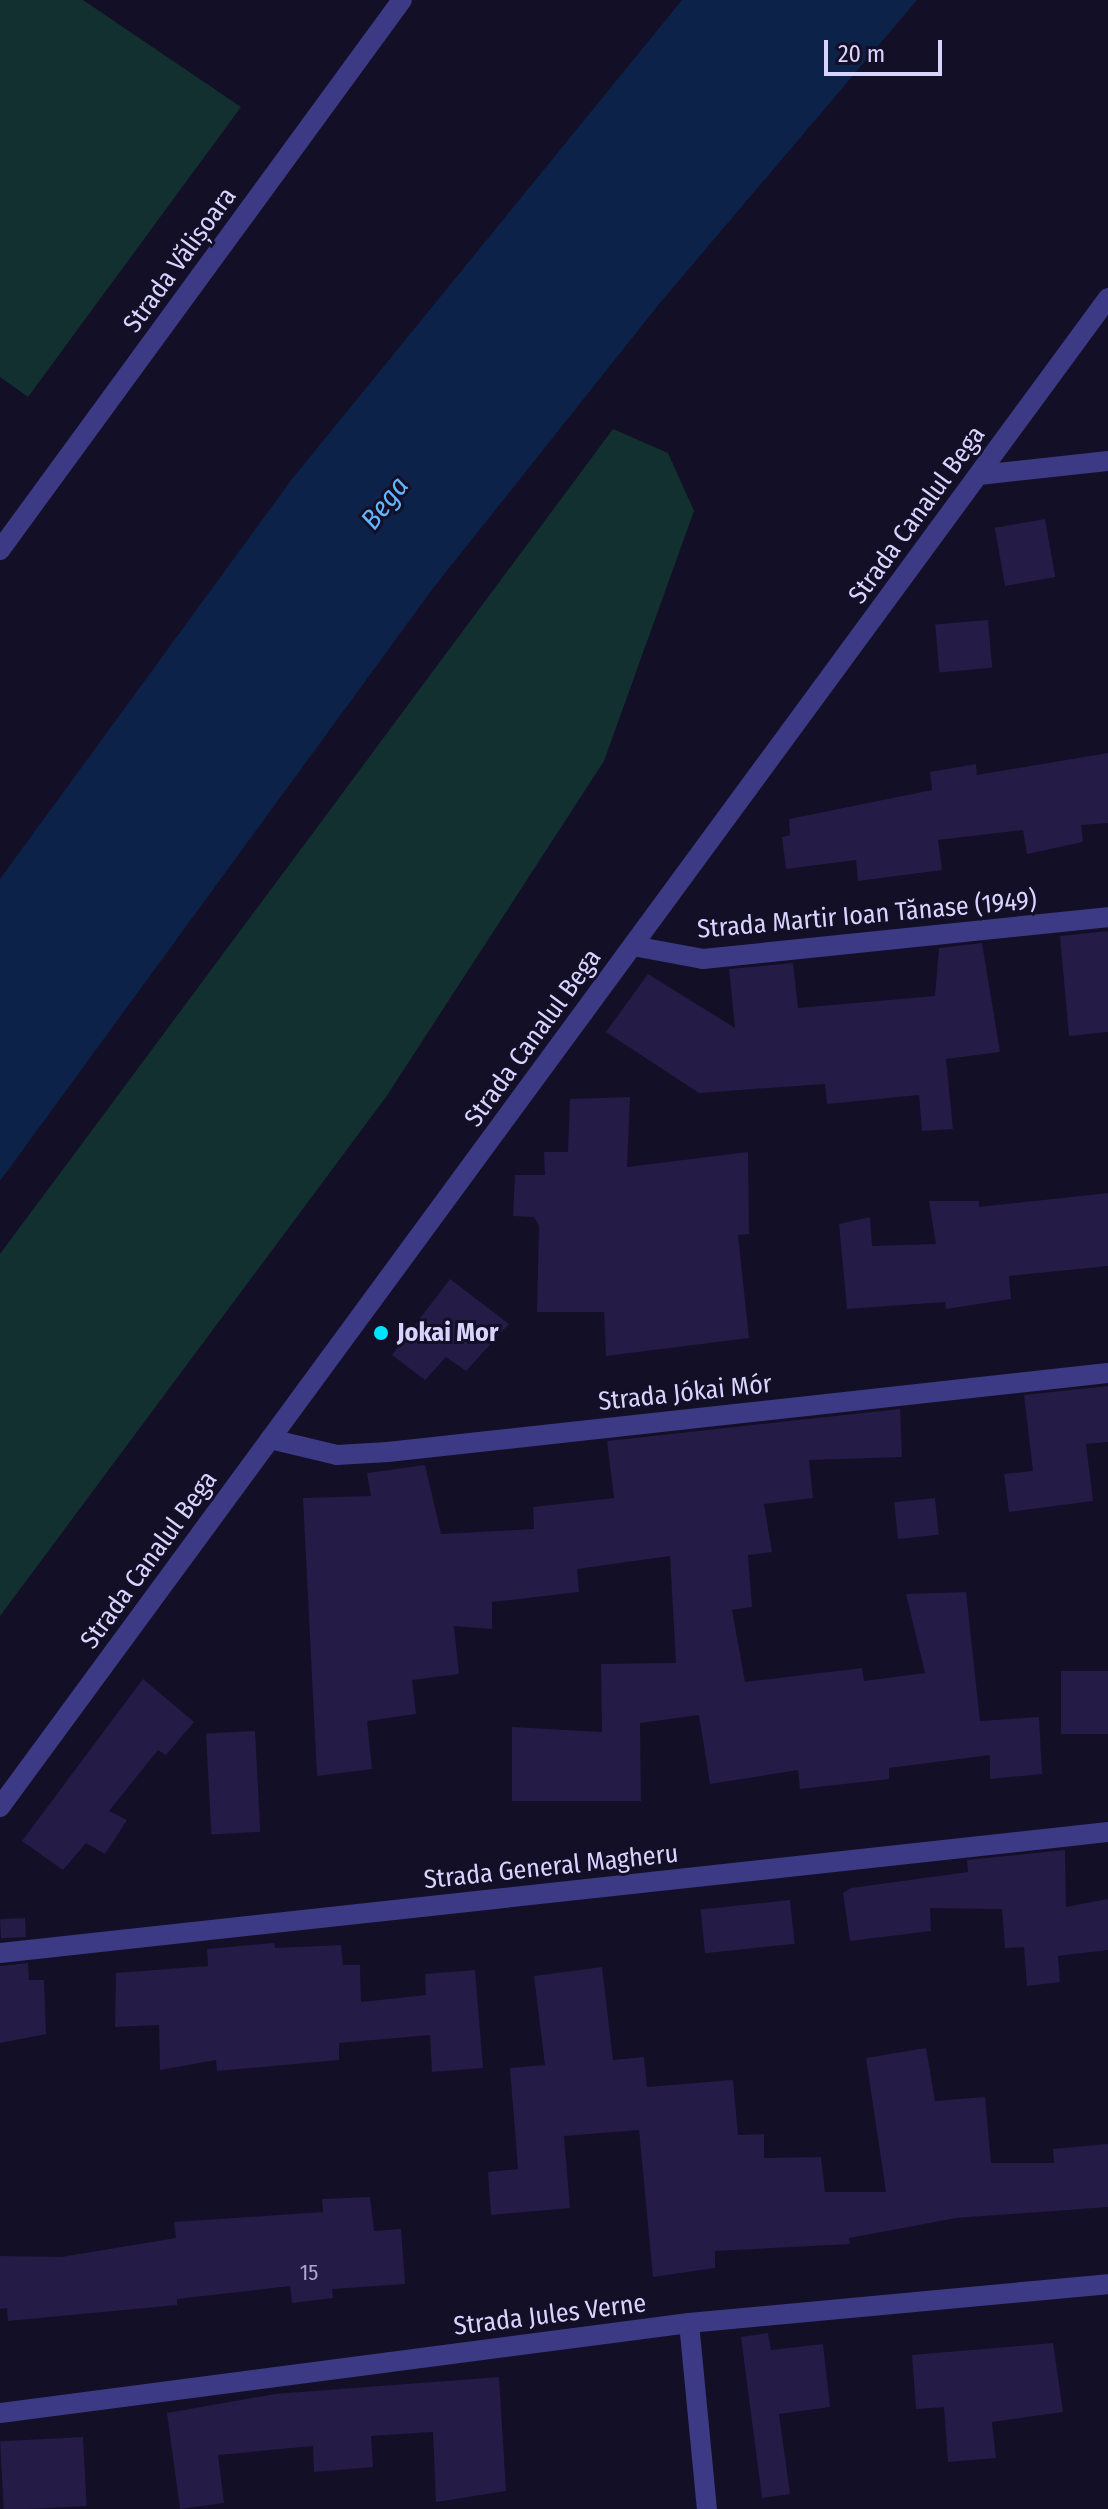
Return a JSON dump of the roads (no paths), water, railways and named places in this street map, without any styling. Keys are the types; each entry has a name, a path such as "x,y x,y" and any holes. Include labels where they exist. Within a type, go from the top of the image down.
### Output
{"street":[{"name":"Strada Vălișoara","path":"0,550 402,0"},
{"name":"Strada Canalul Bega","path":"0,1807 1108,298"},
{"path":"979,475 1108,461"},
{"name":"Strada Martir Ioan Tănase (1949)","path":"633,946 703,959 1108,917"},
{"name":"Strada Jókai Mór","path":"270,1439 337,1455 388,1452 1108,1373"},
{"name":"Strada General Magheru","path":"0,1953 1108,1832"},
{"name":"Strada Jules Verne","path":"0,2413 689,2323 1108,2284"},
{"path":"689,2323 707,2509"}],"water":[{"name":"Bega","path":"682,0 917,0 659,304 434,587 0,1181 0,879 292,479"}],"place":[{"name":"Jokai Mor","path":"381,1333"}]}
